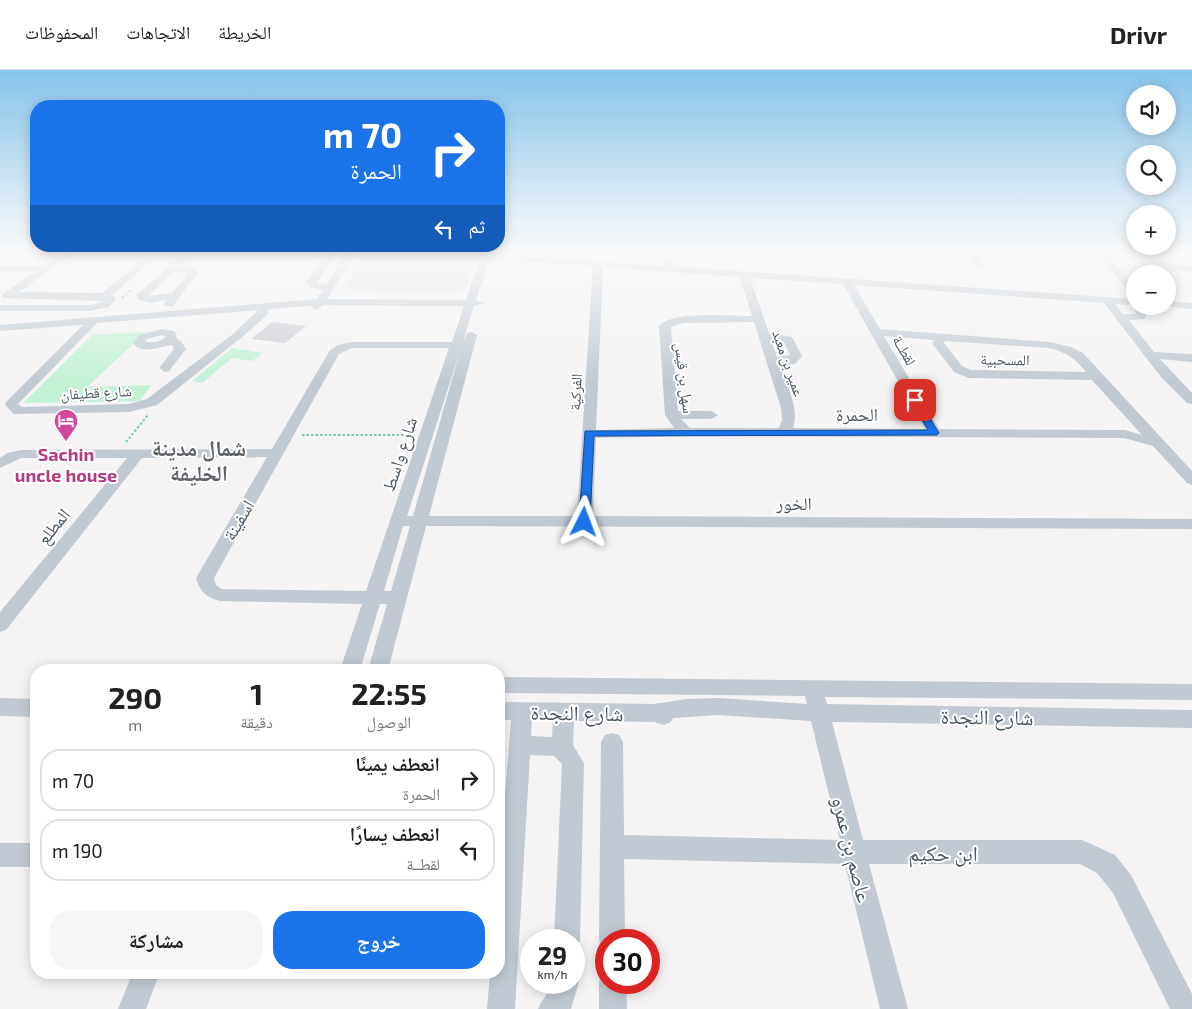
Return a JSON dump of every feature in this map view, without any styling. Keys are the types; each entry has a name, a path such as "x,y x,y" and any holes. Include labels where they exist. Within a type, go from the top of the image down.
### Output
{"street":[{"path":"144,294 141,297 151,300 173,296 166,336 177,343 180,349 166,368"},
{"path":"319,305 322,294"},
{"name":"شارع واسط","path":"352,664 425,436 462,345 478,294"},
{"name":"شارع واسط","path":"475,305 480,294"},
{"name":"الفركية","path":"584,522 596,294"},
{"name":"عمير بن معبد","path":"750,294 788,408 789,420 784,433"},
{"name":"لقطــة","path":"854,294 934,433"},
{"path":"1018,294 1126,301"},
{"path":"0,308 90,308 108,303 111,298 104,296 4,298"},
{"path":"1107,300 1150,355 1192,400"},
{"path":"0,333 264,308 319,305 475,305"},
{"path":"1176,305 1192,306"},
{"name":"شارع قطيفان","path":"92,323 18,396 11,406 19,411 129,408 145,405 164,395 264,308"},
{"path":"1120,317 1141,317 1142,315"},
{"name":"سهل بن قيس","path":"687,432 676,424 672,415 665,326 672,322 683,320 758,319"},
{"path":"0,328 92,323"},
{"name":"المسحبية","path":"876,332 1061,347 1079,356 1095,376 1192,480"},
{"path":"763,336 780,336 788,339 796,356 790,361 772,361"},
{"name":"المسحبية","path":"942,336 938,343 958,369 969,374 1095,376"},
{"name":"اسفينة","path":"398,598 220,595 208,589 205,578 334,352 342,347 352,345 462,345"},
{"name":"شارع واسط","path":"380,664 420,521 462,345"},
{"path":"1150,355 1192,358"},
{"path":"672,415 711,415"},
{"path":"1125,434 1135,431 1140,425"},
{"name":"الحمرة","path":"589,434 687,432 1125,434 1156,442"},
{"path":"4,458 138,452 276,453"},
{"name":"المطلع","path":"0,625 138,452"},
{"name":"الخور","path":"397,521 1192,524"},
{"path":"505,685 1192,692"},
{"name":"عاصم بن عمرو","path":"812,688 894,1009"},
{"path":"0,708 30,708"},
{"path":"505,881 520,746 510,711"},
{"name":"شارع النجدة","path":"510,711 654,714 689,718 749,717 783,712 1192,718"},
{"path":"562,748 564,712"},
{"path":"612,742 612,929"},
{"path":"520,746 552,745 562,748 571,757 573,763 567,929"},
{"name":"ابن حكيم","path":"611,847 854,852 1082,852 1106,864 1122,884 1186,1009"},
{"path":"0,855 30,855"},
{"path":"132,1009 144,979"},
{"path":"501,1009 502,979"},
{"path":"552,1009 562,998 563,994"},
{"path":"612,994 612,1009"}],"path":[{"path":"117,453 150,413 145,405"},
{"path":"287,435 425,436"}],"green space":[{"path":"146,332 87,387 152,385 139,401 23,403 92,335"},
{"path":"232,348 263,353 252,361 232,358 202,383 192,381"}],"building":[{"path":"272,322 306,326 285,343 251,339"}],"place":[{"name":"Sachin uncle house","path":"66,442"}],"district":[{"name":"شمال مدينة الخليفة","path":"199,460"}],"route":[{"path":"584,522 589,434 687,432 934,433 915,400"}]}
